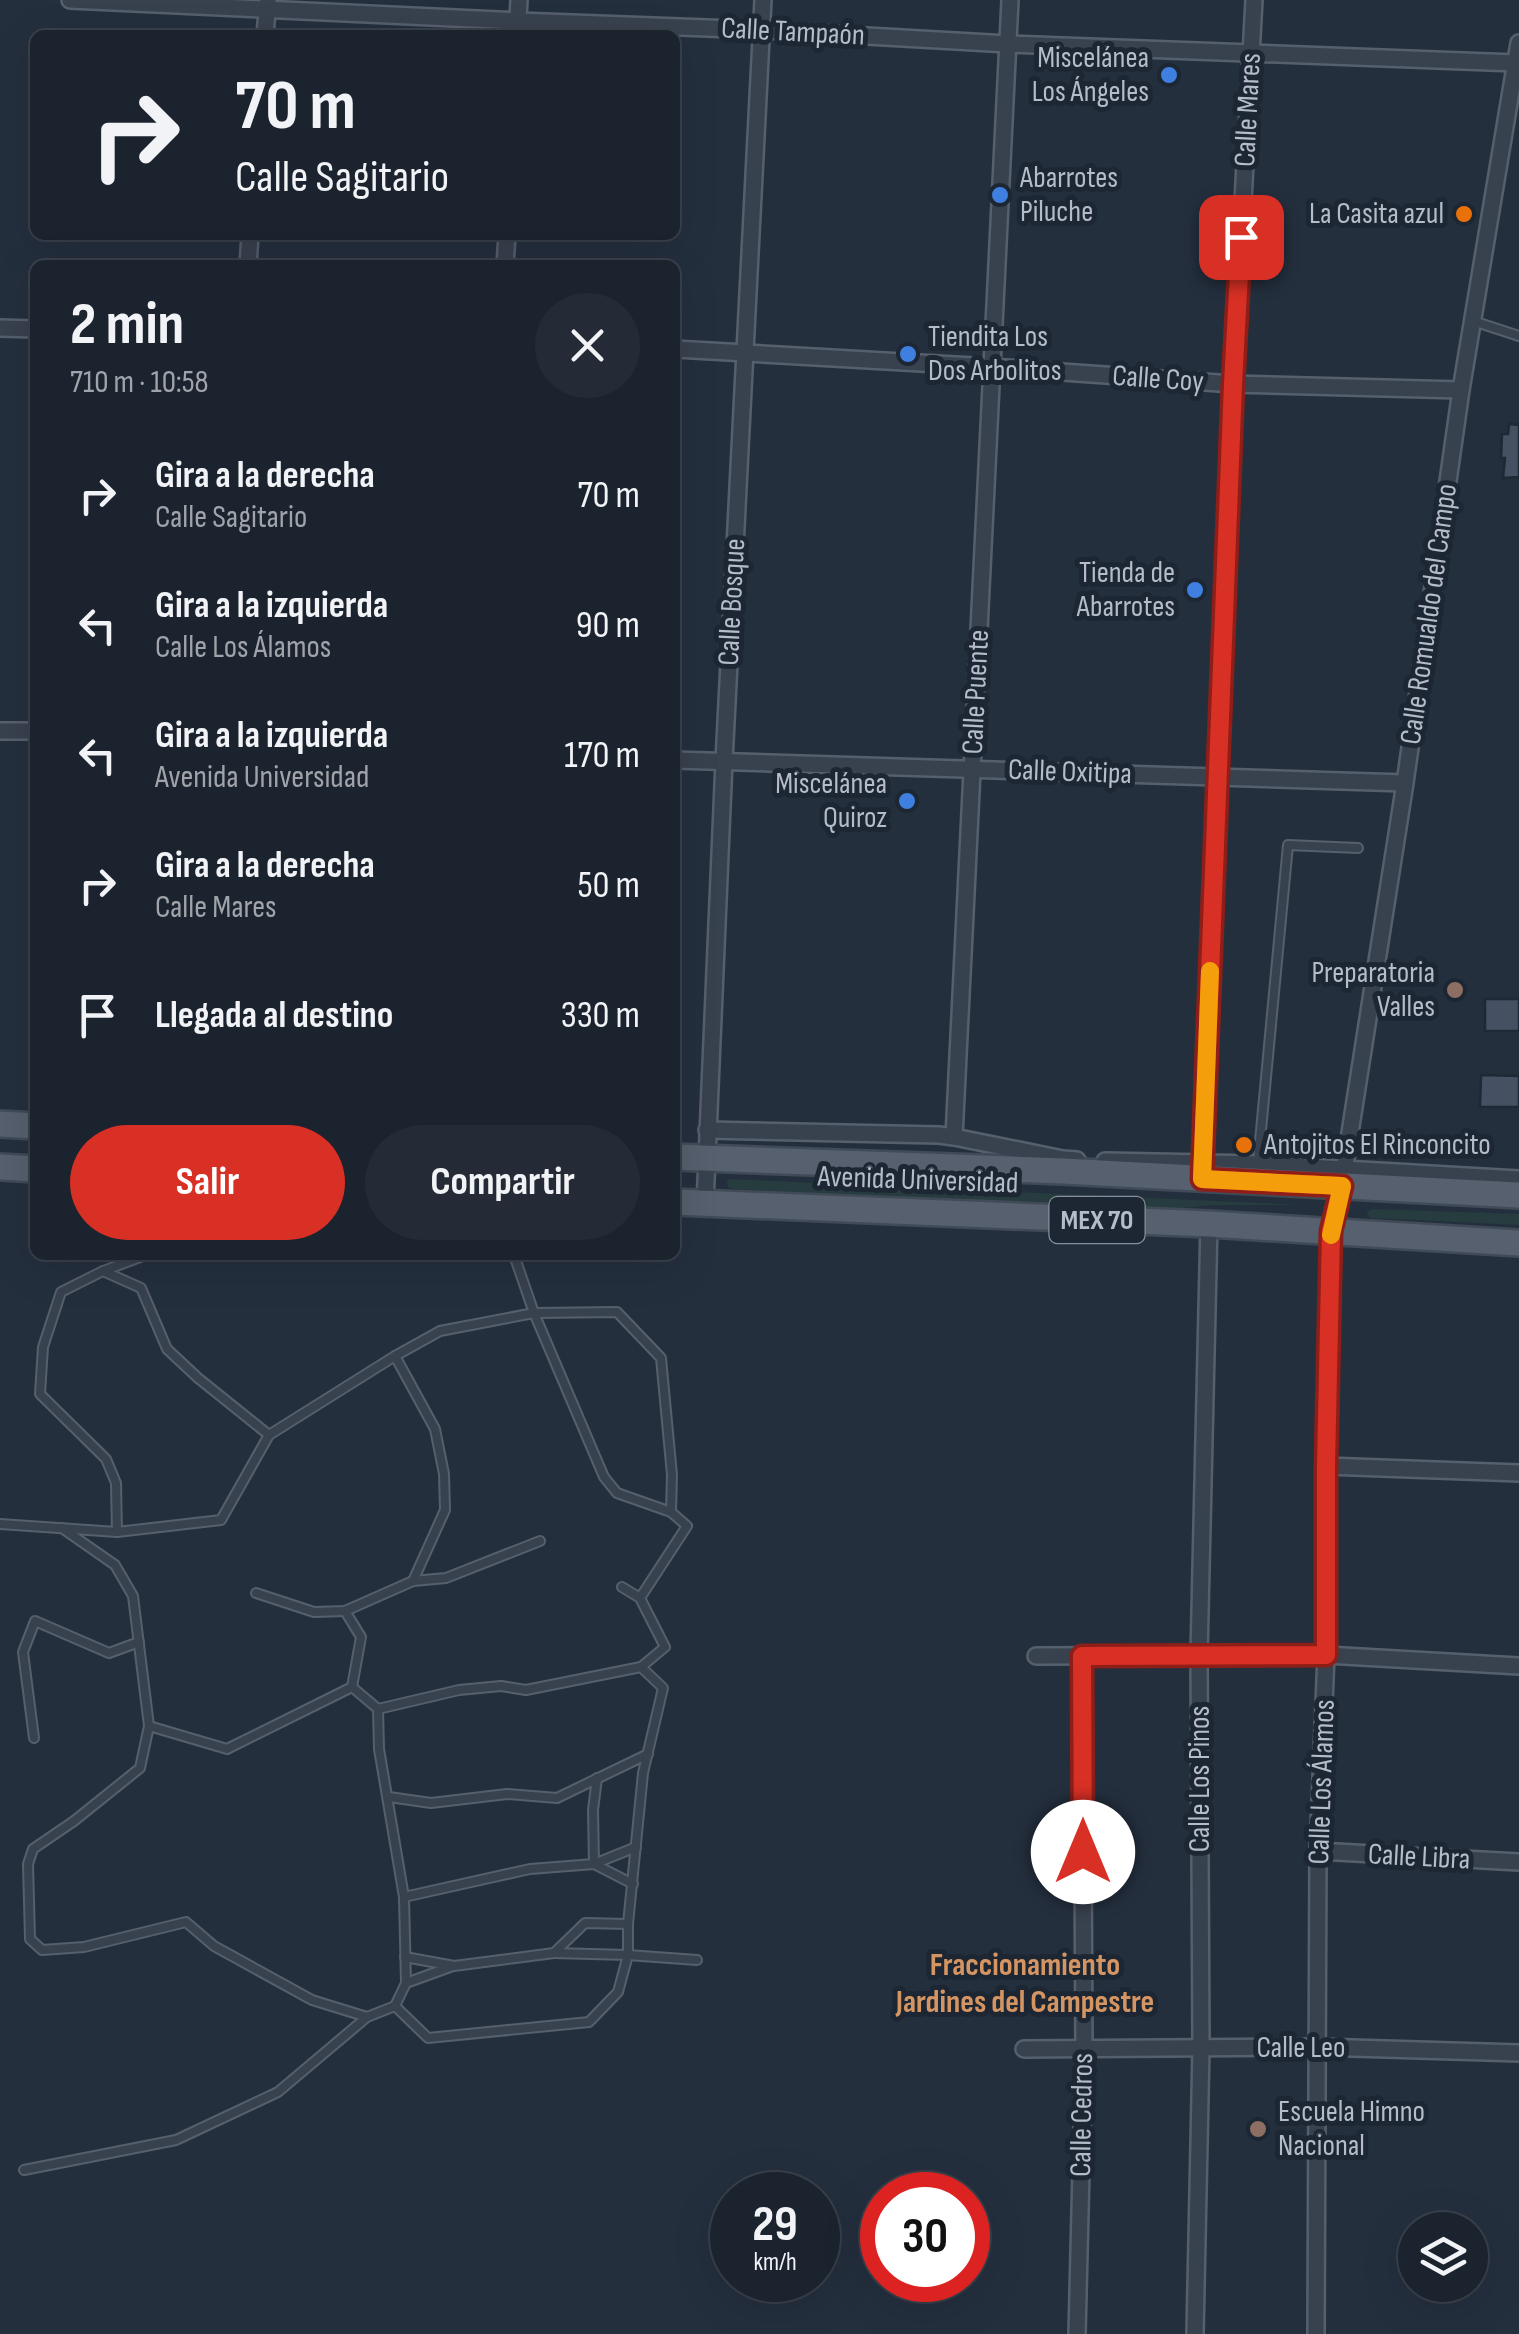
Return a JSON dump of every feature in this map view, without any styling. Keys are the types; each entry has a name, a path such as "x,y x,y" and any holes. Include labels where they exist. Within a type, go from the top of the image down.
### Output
{"main road":[{"path":"0,1124 30,1126"},
{"name":"Avenida Universidad","path":"680,1157 1257,1173 1519,1195"},
{"path":"0,1166 30,1169"},
{"name":"Avenida Universidad","path":"680,1202 1209,1224 1519,1243"}],"street":[{"name":"Calle Tampaón","path":"70,0 268,5 517,28 761,30 1008,44 1516,63"},
{"path":"517,28 519,0"},
{"name":"Calle Bosque","path":"704,1204 763,0"},
{"name":"Calle Puente","path":"954,1138 1010,0"},
{"name":"Calle Mares","path":"1202,1172 1233,384 1254,0"},
{"path":"266,30 268,5"},
{"name":"Calle Romualdo del Campo","path":"1331,1231 1343,1178 1461,390 1519,43"},
{"path":"0,328 30,329"},
{"name":"Calle Coy","path":"680,349 1233,384 1461,390"},
{"path":"0,731 30,731"},
{"name":"Calle Oxitipa","path":"680,760 1405,783"},
{"path":"708,1130 939,1135 1063,1160 1202,1172"},
{"path":"1343,1178 1519,1179"},
{"name":"Calle Los Pinos","path":"1196,2334 1201,2048 1199,1655 1209,1224"},
{"name":"Calle Los Álamos","path":"1316,2334 1318,1851 1326,1655 1331,1231"},
{"path":"1326,1466 1519,1473"},
{"path":"1036,1656 1326,1655 1519,1666"},
{"name":"Calle Cedros","path":"1077,2334 1084,2048 1082,1656"},
{"name":"Calle Libra","path":"1318,1851 1519,1862"},
{"name":"Calle Leo","path":"1024,2048 1319,2047 1519,2053"}],"lane":[{"path":"1472,320 1519,336"},
{"path":"1257,1173 1288,845 1358,848"},
{"path":"117,1532 116,1483 106,1460 40,1394 43,1347 61,1292 133,1260"},
{"path":"516,1260 534,1314 604,1478 616,1493 671,1512 687,1526 640,1598"},
{"path":"103,1271 141,1288 167,1350 269,1436"},
{"path":"0,1524 117,1532 221,1520 269,1436 440,1330 534,1314 617,1312 662,1358 672,1475 671,1512"},
{"path":"395,1356 435,1429 444,1474 444,1510 413,1581"},
{"path":"62,1528 115,1565 134,1596 149,1726 140,1768 33,1849 28,1864 30,1940 42,1950 84,1946 186,1922 214,1946 312,2000 368,2017"},
{"path":"256,1593 314,1612 345,1611 413,1581 446,1578 540,1541"},
{"path":"378,1709 458,1690 501,1686 526,1690 641,1667 665,1647 640,1598 622,1587"},
{"path":"345,1611 361,1637 352,1687"},
{"path":"34,1738 23,1652 35,1622 109,1653 139,1642"},
{"path":"394,2006 428,2038 590,2022 618,1992 628,1955 643,1772 662,1688 641,1667"},
{"path":"149,1726 227,1749 352,1687"},
{"path":"24,2170 176,2140 278,2092 368,2017 394,2006 406,1983 404,1897 379,1749 378,1709 352,1687"},
{"path":"388,1797 431,1803 507,1794 557,1798 648,1754"},
{"path":"594,1864 597,1778"},
{"path":"404,1897 530,1869 594,1864 636,1847"},
{"path":"594,1864 633,1884"},
{"path":"554,1952 585,1923 628,1924"},
{"path":"406,1983 454,1966 554,1952 697,1960"},
{"path":"406,1957 454,1966"}],"green space":[{"path":"729,1179 1303,1205 1214,1205 1163,1210 732,1189 728,1187"},
{"path":"1372,1209 1519,1214 1519,1225 1371,1218 1366,1213"}],"building":[{"path":"1509,424 1519,425 1519,477 1503,478 1502,434 1508,434"},
{"path":"1485,999 1519,999 1519,1031 1485,1031"},
{"path":"1481,1075 1519,1076 1519,1107 1480,1107"}],"slow traffic":[{"path":"1210,971 1202,1179 1342,1186 1331,1235"}],"place":[{"name":"Miscelánea Los Ángeles","path":"1169,75"},
{"name":"Abarrotes Piluche","path":"1000,195"},
{"name":"La Casita azul","path":"1464,214"},
{"name":"Tiendita Los Dos Arbolitos","path":"908,354"},
{"name":"Tienda de Abarrotes","path":"1195,590"},
{"name":"Miscelánea Quiroz","path":"907,801"},
{"name":"Preparatoria Valles","path":"1455,990"},
{"name":"Antojitos El Rinconcito","path":"1244,1145"},
{"name":"Escuela Himno Nacional","path":"1258,2129"}],"district":[{"name":"Fraccionamiento Jardines del Campestre","path":"1025,1984"}],"route":[{"path":"1083,1852 1082,1656 1326,1655 1331,1231 1342,1186 1202,1179 1241,237"}]}
